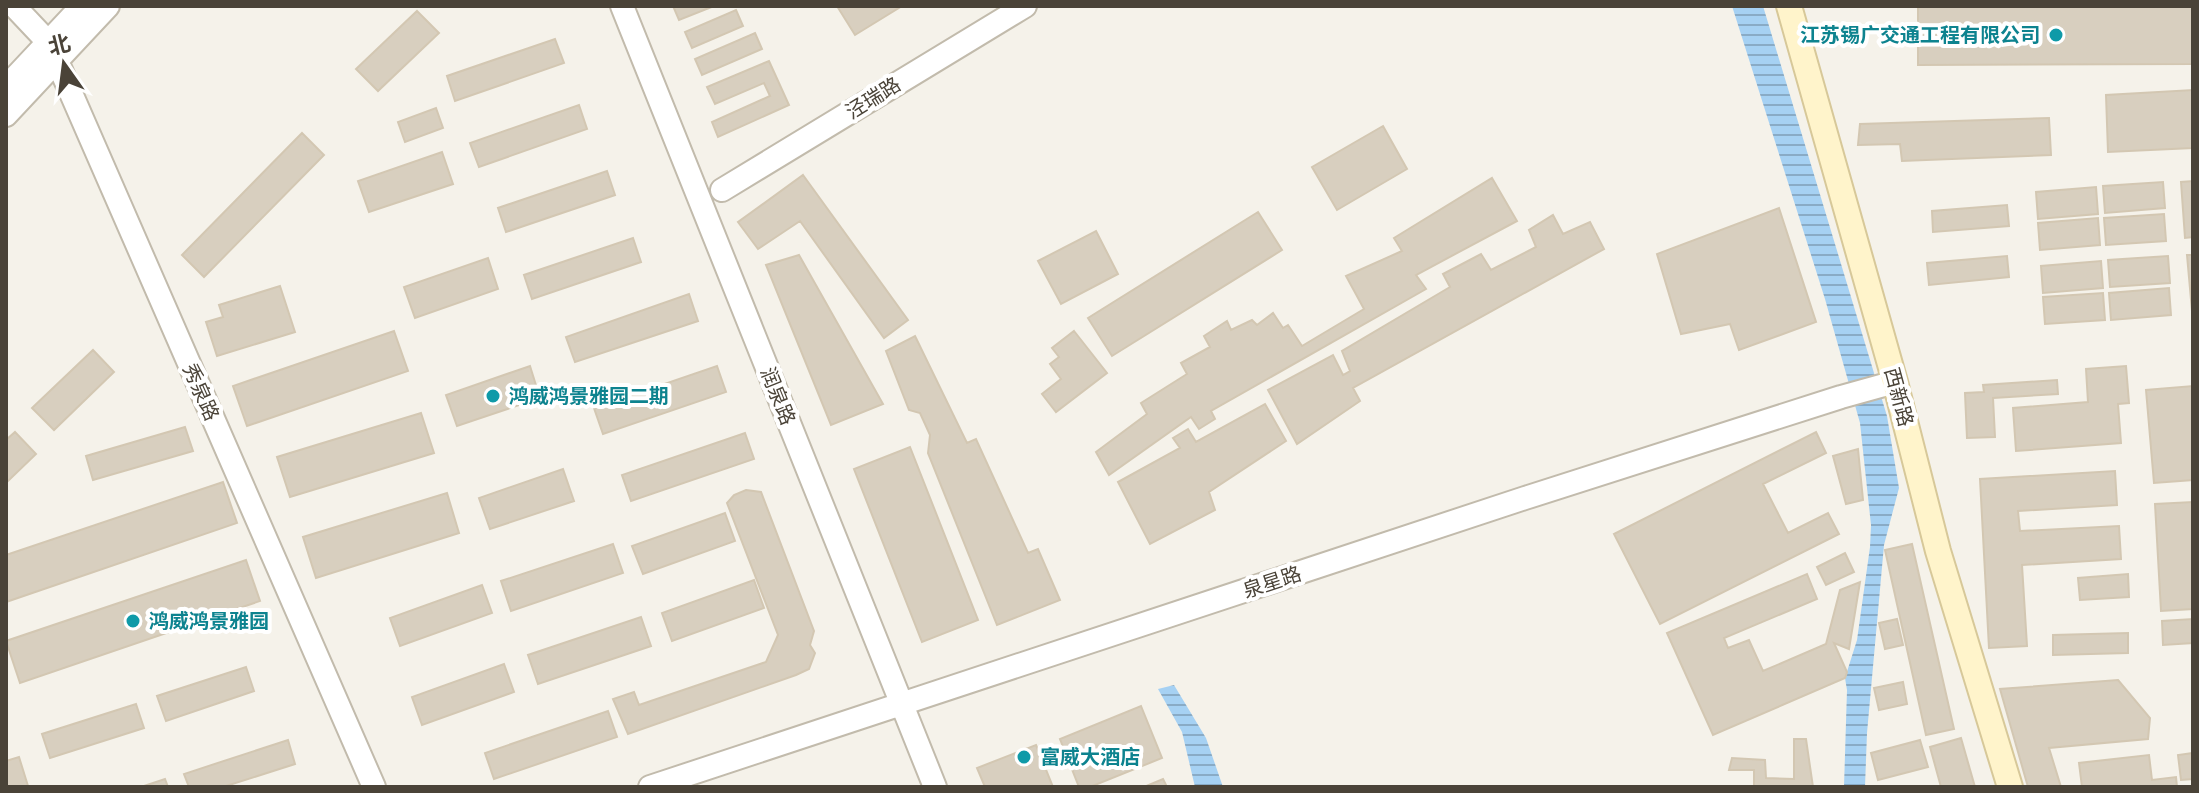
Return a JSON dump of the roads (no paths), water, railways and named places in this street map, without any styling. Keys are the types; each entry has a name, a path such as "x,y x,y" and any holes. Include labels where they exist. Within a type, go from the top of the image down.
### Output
{"main road":[{"name":"西新路","path":"1789,6 1890,384 2010,787"}],"street":[{"name":"秀泉路","path":"14,6 52,52 374,787"},
{"path":"6,115 82,6"},
{"path":"6,87 108,6"},
{"name":"润泉路","path":"622,6 935,787"},
{"name":"泾瑞路","path":"722,190 1025,6"},
{"name":"泉星路","path":"650,787 1841,397 1890,384"}],"water":[{"path":"1732,6 1763,6 1887,416 1899,488 1884,545 1865,787 1844,787 1845,678 1857,640 1871,525 1860,423 1825,299"},
{"path":"1174,685 1206,738 1223,787 1195,787 1182,732 1158,689"}],"place":[{"name":"江苏锡广交通工程有限公司","path":"2056,35"},
{"name":"鸿威鸿景雅园二期","path":"493,396"},
{"name":"鸿威鸿景雅园","path":"133,621"},
{"name":"富威大酒店","path":"1024,757"}]}
